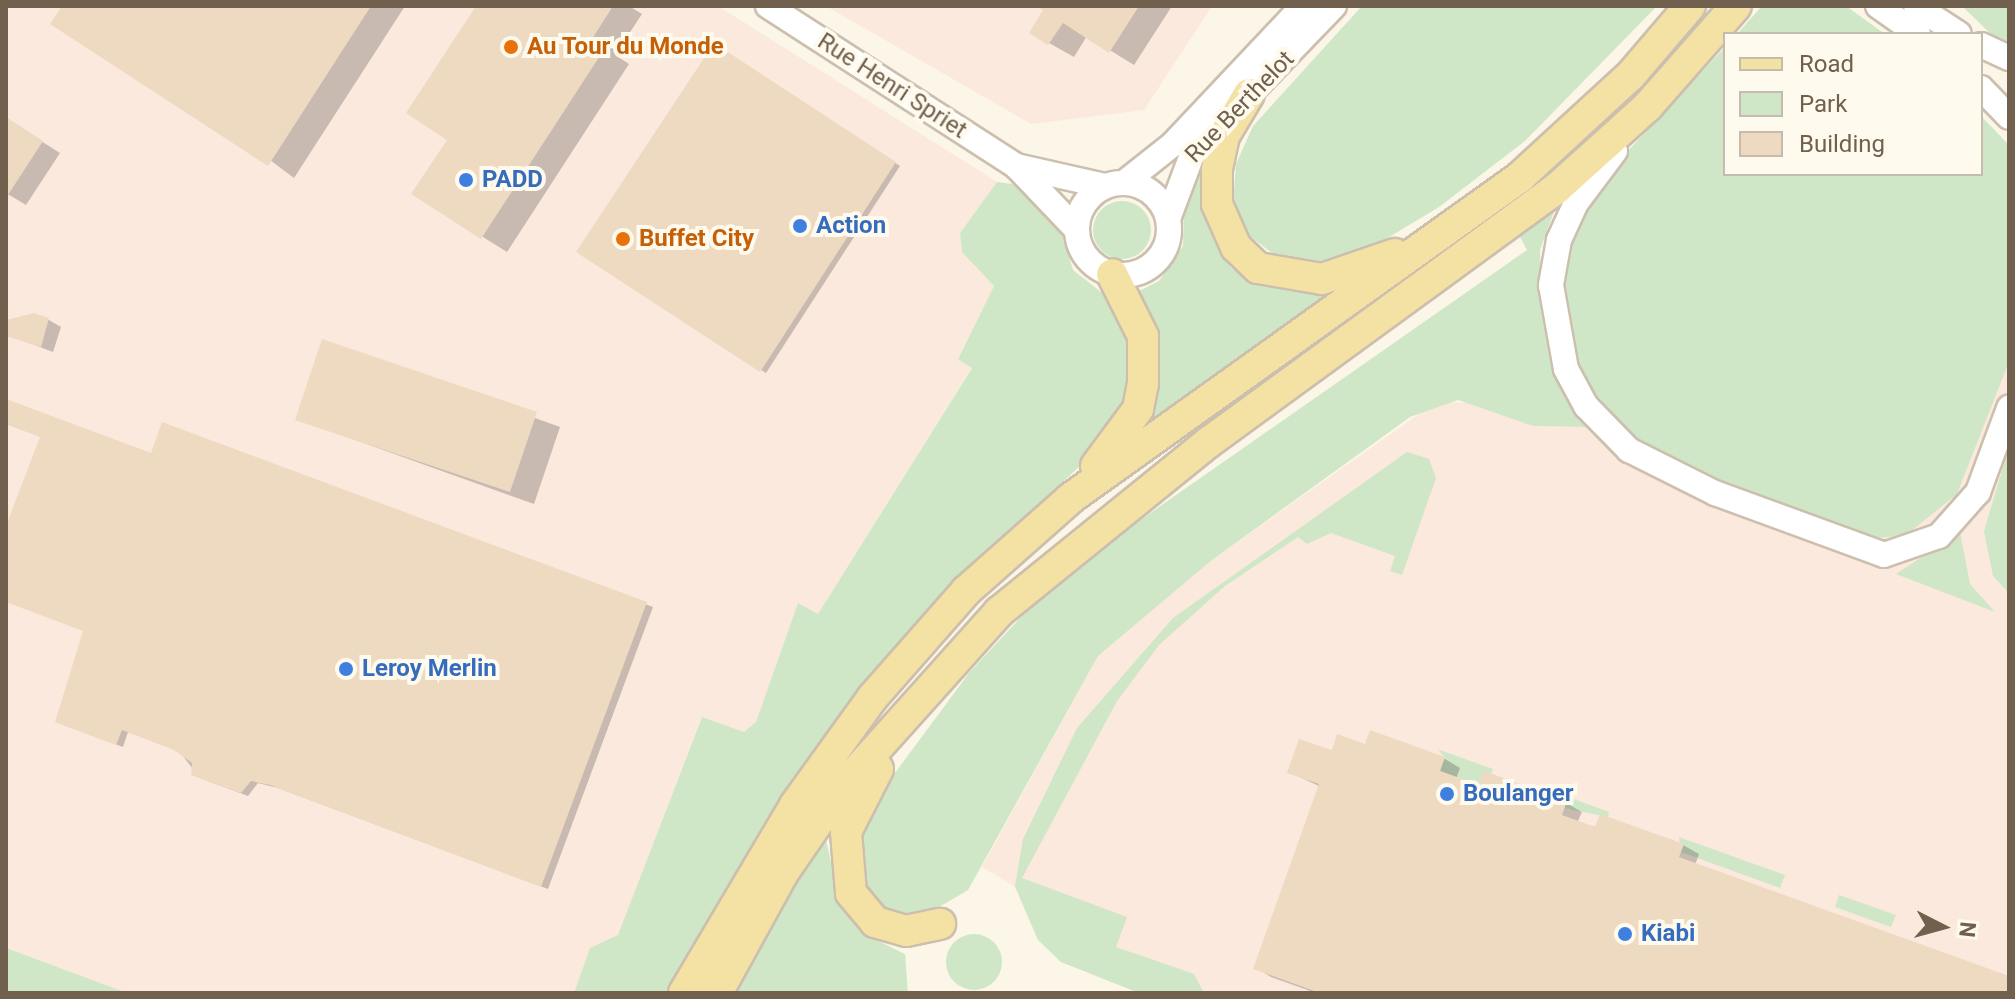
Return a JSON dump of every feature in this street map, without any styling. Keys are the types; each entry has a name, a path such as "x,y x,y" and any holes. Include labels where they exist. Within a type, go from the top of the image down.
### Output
{"main road":[{"path":"684,993 795,805 873,697 966,591 1071,498 1465,219 1597,107 1690,6"},
{"path":"717,993 783,873 842,787 980,633 1046,568 1209,442 1478,253 1648,106 1736,6"},
{"path":"1249,94 1219,152 1217,204 1236,247 1258,268 1322,279 1390,257 1465,219"},
{"path":"1071,498 1122,436 1143,384 1143,336 1112,274"},
{"path":"940,924 906,931 859,908 846,877 846,832 858,799 917,711 980,633"}],"street":[{"name":"Rue Henri Spriet","path":"768,6 1016,166"},
{"name":"Rue Berthelot","path":"1114,184 1173,144 1303,6"},
{"name":"Rue Berthelot","path":"1168,219 1184,164 1334,6"},
{"path":"1878,6 1915,32"},
{"path":"1916,6 1956,32"},
{"path":"1983,46 2009,58"},
{"path":"1983,90 2009,117"},
{"path":"1648,106 1576,203 1551,285 1566,369 1586,406 1629,450 1715,493 1884,555 1939,536 1978,492 2009,408"},
{"path":"1016,166 1114,184 1157,197 1168,219 1168,243 1156,263 1135,274 1112,274 1089,261 1077,230 1016,166"},
{"path":"1077,230 1084,204 1114,184"}],"shaded area":[{"path":"6,6 718,6 997,182 960,233 962,252 994,286 958,358 972,367 818,614 798,604 756,722 744,732 701,718 618,936 590,948 574,993 6,993"},
{"path":"826,6 1212,6 1144,110 1031,124"},
{"path":"2009,362 2009,993 1139,993 1061,962 1038,940 1014,886 982,867 1098,656 1212,560 1436,402 1477,403 1533,426 1590,427 1904,536 1957,494"}],"green space":[{"path":"1362,6 1657,6 1525,141 1439,207 1376,245 1330,262 1289,266 1247,234 1233,204 1236,164 1253,126"},
{"path":"1762,6 1846,6 1882,32 1739,32"},
{"path":"1962,6 2009,6 2009,41 1994,37"},
{"path":"1723,49 1723,176 1983,176 1983,118 2009,145 2009,362 1957,494 1905,536 1869,538 1828,527 1643,450 1598,408 1578,373 1562,301 1567,244 1595,186"},
{"path":"1210,151 1204,203 1230,267 1259,286 1335,290 1140,434 1160,367 1139,291 1159,281 1183,246 1184,194"},
{"path":"997,182 1013,184 1057,216 1073,270 1115,303 1133,362 1125,410 1082,464 953,585 717,911 669,993 574,993 590,948 618,935 702,717 744,732 756,722 798,603 818,614 972,368 958,359 994,286 962,252 960,233"},
{"path":"1122,201 1143,209 1151,230 1143,251 1122,259 1101,251 1093,230 1101,209"},
{"path":"1558,201 1540,250 1542,314 1552,366 1590,427 1533,426 1458,400 1410,417 1212,560 1098,656 968,890 922,917 888,919 862,885 863,830 875,800 969,673 1033,604 1126,530 1527,250 1519,235"},
{"path":"2009,447 2009,593 1993,576 1984,531"},
{"path":"1407,452 1429,459 1436,478 1402,575 1390,571 1395,556 1331,533 1307,544 1298,537 1225,586 1159,645 1117,701 1022,878 1127,917 1116,947 1194,974 1204,993 1139,993 1061,962 1038,940 1015,886 1023,839 1077,728 1173,618"},
{"path":"1960,532 1970,584 1995,612 1896,574"},
{"path":"1437,749 1493,769 1491,774 1479,785 1440,771 1445,757"},
{"path":"1563,795 1609,812 1608,817 1564,808"},
{"path":"1679,837 1785,875 1780,888 1681,852"},
{"path":"826,840 840,901 866,935 905,954 908,993 732,993 817,843"},
{"path":"1839,895 1896,915 1891,927 1835,907"},
{"path":"974,934 994,942 1002,962 994,982 974,990 954,982 946,962 954,942"},
{"path":"6,948 127,993 6,993"}],"building":[{"path":"62,6 371,6 268,166 50,24"},
{"path":"476,6 613,6 592,39 605,48 481,239 411,194 447,140 406,113"},
{"path":"1036,6 1139,6 1109,53 1063,23 1048,45 1029,33 1043,10"},
{"path":"714,43 896,162 760,372 576,252"},
{"path":"6,117 43,141 6,198"},
{"path":"34,313 49,318 41,347 6,336 6,320"},
{"path":"322,339 537,412 510,492 295,420"},
{"name":"Leroy Merlin","path":"6,399 151,453 162,422 647,602 541,887 270,785 251,781 241,793 191,775 192,763 174,750 122,730 116,745 55,722 83,631 6,602 6,526 40,437 6,424"},
{"path":"1370,730 1445,757 1440,771 1479,785 1484,771 1509,780 1567,801 1562,815 1595,827 1600,814 1684,844 1679,857 2009,976 2009,993 1320,993 1253,969 1319,784 1287,773 1299,739 1332,750 1337,734 1365,744"}],"place":[{"name":"Au Tour du Monde","path":"511,47"},
{"name":"PADD","path":"466,180"},
{"name":"Action","path":"800,226"},
{"name":"Buffet City","path":"623,239"},
{"name":"Leroy Merlin","path":"346,669"},
{"name":"Boulanger","path":"1447,794"},
{"name":"Kiabi","path":"1625,934"}]}
